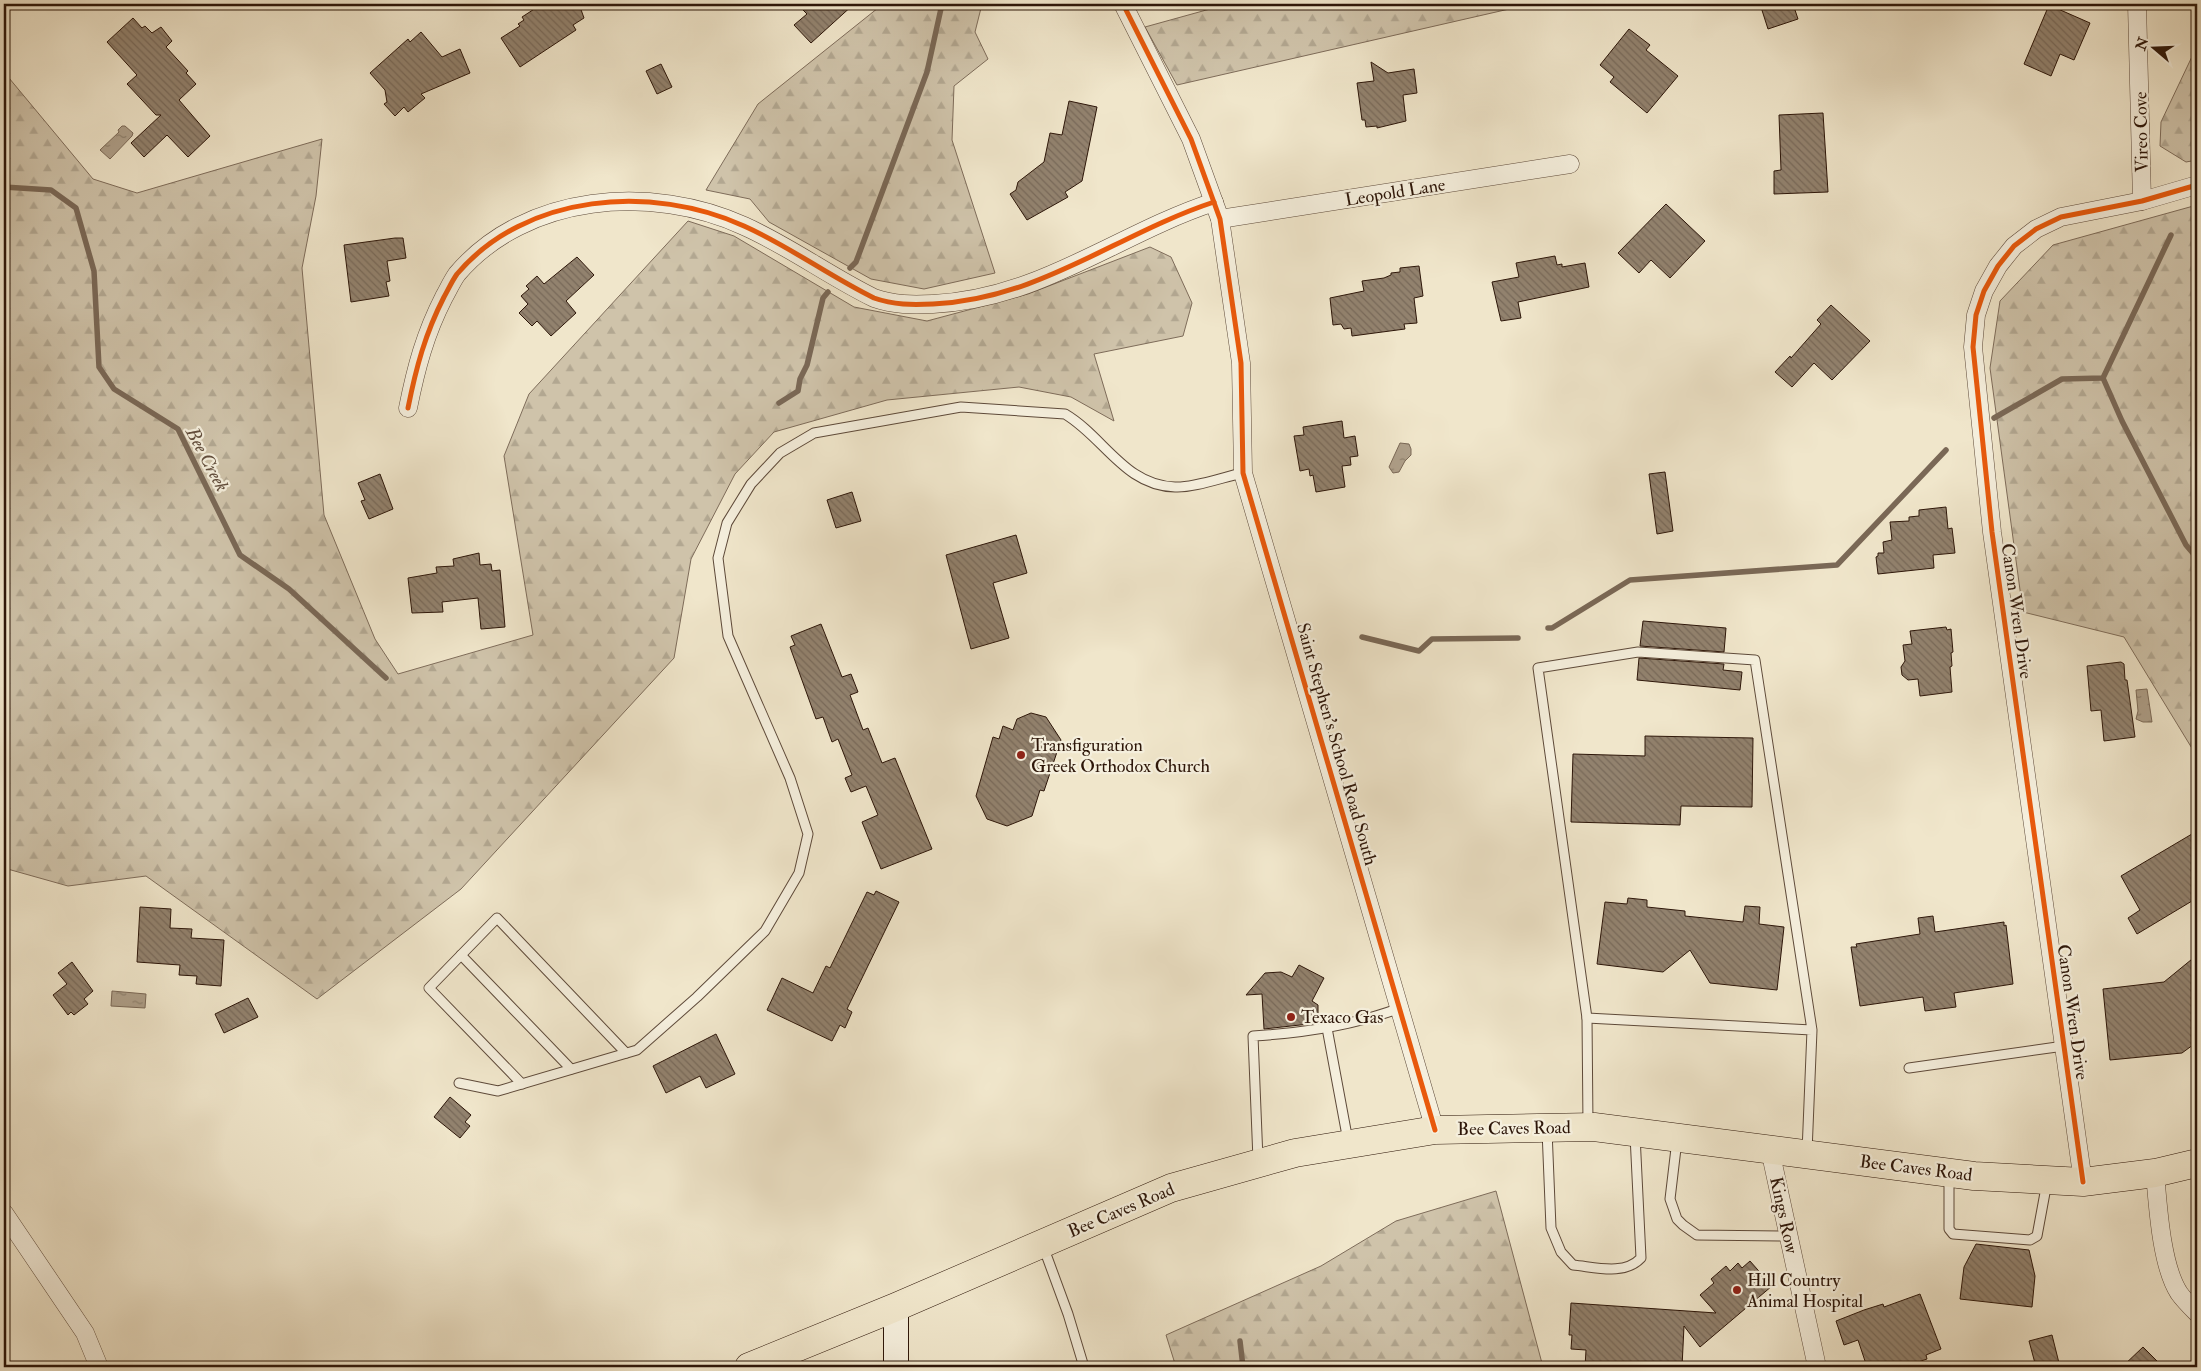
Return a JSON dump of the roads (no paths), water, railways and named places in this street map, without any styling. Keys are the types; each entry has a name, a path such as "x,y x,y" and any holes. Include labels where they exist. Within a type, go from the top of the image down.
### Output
{"main road":[{"name":"Bee Caves Road","path":"749,1367 896,1308 1171,1188 1295,1153 1435,1130 1588,1127 1949,1172 2083,1182 2154,1173 2197,1163"}],"street":[{"name":"Saint Stephen's School Road South","path":"1124,4 1191,138 1220,219 1241,362 1243,473 1435,1130"},
{"name":"Vireo Cove","path":"2137,4 2142,201"},
{"name":"Leopold Lane","path":"1220,219 1570,164"},
{"name":"Canon Wren Drive","path":"2083,1182 1992,532 1973,347 1976,315 1984,291 1998,266 2014,246 2036,229 2061,217 2142,201 2197,185"},
{"path":"408,408 424,338 456,275 495,239 538,217 577,206 637,201 671,204 705,212 743,226 874,298 891,304 911,305 976,299 1014,290 1076,266 1180,214 1214,202"},
{"name":"Kings Row","path":"1770,1150 1817,1367"},
{"path":"2154,1173 2159,1221 2169,1269 2179,1293 2197,1313"},
{"path":"4,1213 85,1333 99,1367"},
{"path":"896,1308 896,1367"}],"lane":[{"path":"458,1084 498,1091 637,1050 765,931 799,873 808,834 790,778 728,636 718,558 727,523 751,484 780,453 814,433 960,407 1066,414 1080,423 1128,471 1143,481 1159,485 1176,487 1243,473"},
{"path":"1588,1127 1587,1018 1538,668 1638,652 1755,660 1812,1030 1806,1155"},
{"path":"522,1084 429,988 497,918 626,1053"},
{"path":"461,955 572,1069"},
{"path":"1258,1163 1253,1036 1302,1033 1368,1020 1400,1008"},
{"path":"1587,1018 1812,1030"},
{"path":"1327,1028 1349,1144"},
{"path":"1909,1068 2064,1046"},
{"path":"1547,1127 1551,1228 1561,1252 1573,1265 1623,1270 1634,1265 1641,1258 1635,1132"},
{"path":"1677,1138 1670,1199 1677,1218 1683,1225 1697,1235 1788,1236"},
{"path":"1949,1172 1949,1229 1954,1234 2030,1240 2037,1236 2047,1180"},
{"path":"1042,1244 1068,1314 1084,1367"}],"water":[{"path":"125,126 133,133 132,136 110,159 100,150 119,132 118,130"},
{"path":"1400,443 1409,444 1411,455 1399,472 1393,473 1389,467"},
{"path":"2147,689 2152,722 2143,722 2136,719 2138,711 2136,690"},
{"path":"112,991 146,994 145,1008 111,1006"}],"waterway":[{"path":"850,268 856,262 927,72 942,4"},
{"name":"Bee Creek","path":"4,187 51,190 76,208 94,271 99,367 114,389 178,429 240,555 289,589 386,678"},
{"path":"1994,418 2062,379 2103,378 2171,235"},
{"path":"779,403 798,391 800,379 807,365 823,298 828,292"},
{"path":"2103,378 2122,421 2186,545 2197,558"},
{"path":"1548,628 1552,628 1630,580 1837,565 1946,450"},
{"path":"1362,637 1419,651 1432,639 1518,638"},
{"path":"1240,1341 1243,1367"}],"place":[{"name":"Transfiguration Greek Orthodox Church","path":"1021,755"},
{"name":"Texaco Gas","path":"1291,1017"},
{"name":"Hill Country Animal Hospital","path":"1737,1290"}]}
